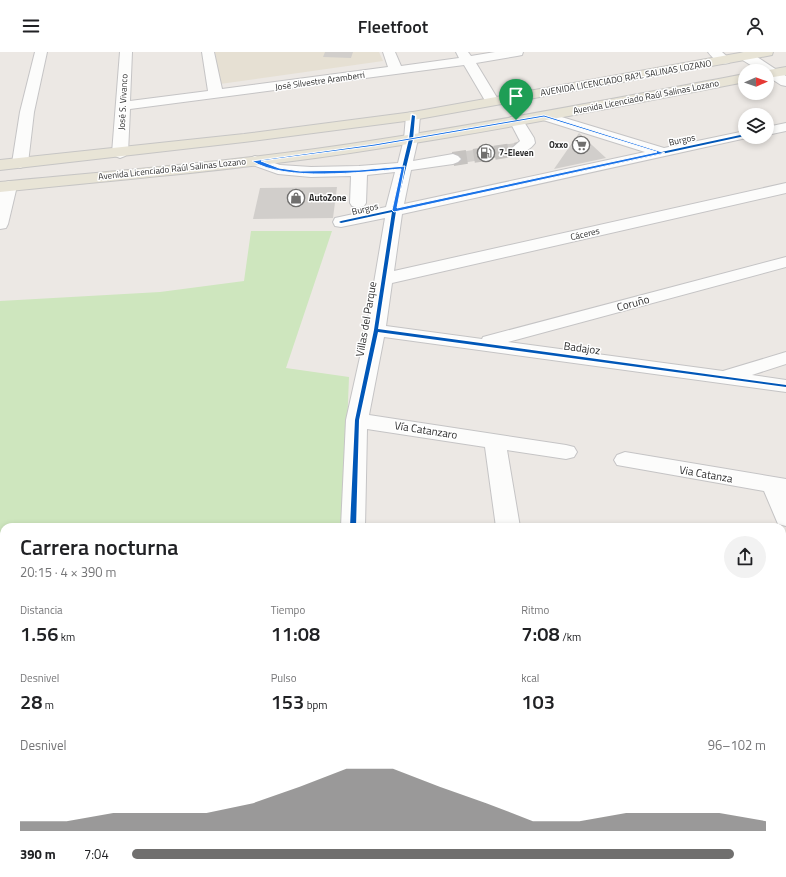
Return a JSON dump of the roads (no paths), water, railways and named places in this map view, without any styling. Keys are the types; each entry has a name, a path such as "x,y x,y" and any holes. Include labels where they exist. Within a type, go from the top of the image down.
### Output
{"main road":[{"path":"746,56 767,52"},
{"name":"AVENIDA LICENCIADO RA?L SALINAS LOZANO","path":"413,116 719,56 746,56"},
{"name":"Avenida Licenciado Raúl Salinas Lozano","path":"5,186 255,161 375,145 544,116 738,79"},
{"name":"Avenida Licenciado Raúl Salinas Lozano","path":"0,165 120,153 413,116"}],"street":[{"path":"20,163 27,112 41,52"},
{"name":"José S. Vivanco","path":"120,153 126,52"},
{"path":"208,52 216,94"},
{"path":"389,52 396,71"},
{"name":"José Silvestre Aramberri","path":"122,106 396,71 464,57 517,52"},
{"path":"746,56 775,73 786,82"},
{"path":"464,57 492,101"},
{"name":"Villas del Parque","path":"353,523 357,420 376,330 394,210 411,138 413,116"},
{"path":"544,116 663,153"},
{"path":"516,120 527,138 528,143 520,148"},
{"path":"774,129 786,126"},
{"name":"Burgos","path":"342,222 738,137"},
{"path":"255,161 288,171 359,171 404,167 453,160"},
{"path":"358,203 359,171"},
{"path":"0,224 5,186"},
{"name":"Cáceres","path":"384,279 786,188"},
{"path":"768,192 786,199"},
{"name":"Coruño","path":"480,344 786,262"},
{"name":"Badajoz","path":"376,330 786,386"},
{"path":"722,377 786,358"},
{"name":"Vía Catanzaro","path":"357,420 566,452"},
{"path":"496,441 507,523"},
{"name":"Via Catanza","path":"625,460 779,486"},
{"path":"779,486 786,518"}],"tunnel":[{"path":"453,159 519,149"}],"place":[{"name":"Oxxo","path":"581,145"},
{"name":"7-Eleven","path":"486,153"},
{"name":"AutoZone","path":"296,198"}]}
